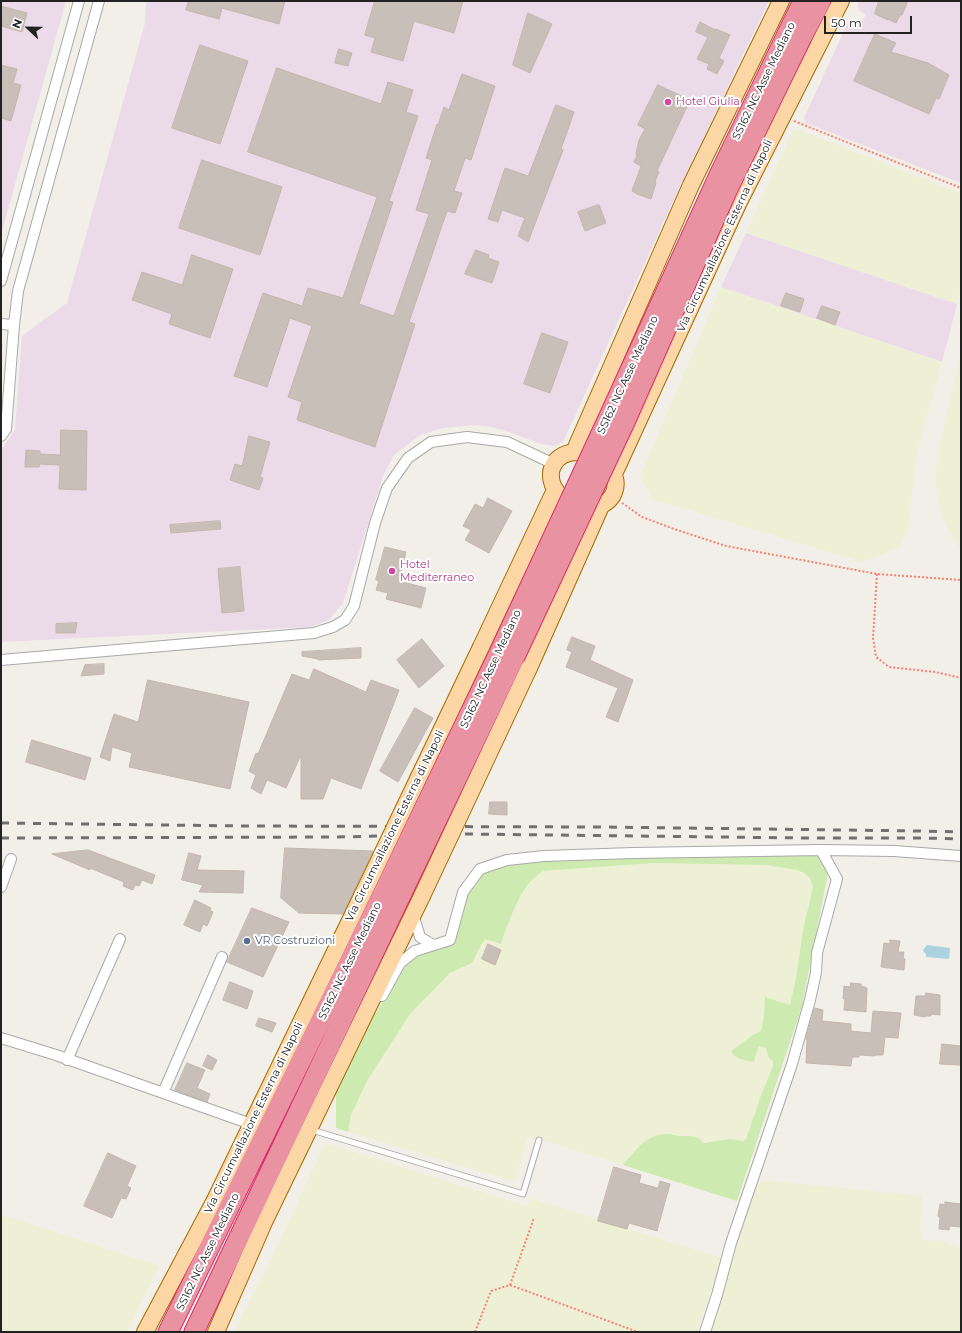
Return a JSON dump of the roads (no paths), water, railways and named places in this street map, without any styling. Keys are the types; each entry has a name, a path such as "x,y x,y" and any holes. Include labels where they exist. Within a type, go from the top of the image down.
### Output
{"highway":[{"name":"SS162 NC Asse Mediano","path":"168,1332 389,879 513,661 626,420 728,189 795,34 804,1"},
{"name":"SS162 NC Asse Mediano","path":"795,34 821,1"},
{"name":"SS162 NC Asse Mediano","path":"194,1332 389,879"}],"main road":[{"path":"554,464 557,459 564,454 577,452 691,185 781,1"},
{"name":"Via Circumvallazione Esterna di Napoli","path":"216,1332 265,1220 422,896 529,668 597,507 607,503 616,490 616,482 612,470 738,204 841,1"},
{"name":"Via Circumvallazione Esterna di Napoli","path":"145,1332 214,1200 251,1124 389,879 481,647 558,493 551,482 551,474 554,464"}],"street":[{"path":"1,281 79,1"},
{"path":"1,436 6,429 18,291 99,1"},
{"path":"1,324 14,325"},
{"path":"1,660 314,633 333,627 345,620 354,606 376,522 388,488 408,458 431,442 467,437 507,442 554,464"},
{"path":"705,1332 731,1243 792,1064 810,1000 816,973 817,953 837,879 821,850"},
{"path":"365,1014 382,997 400,963 415,951 450,940 462,892 480,869 507,860 544,856 633,853 821,850 894,851 961,856"},
{"path":"1,887 10,859"},
{"path":"413,914 420,937 433,945"},
{"path":"67,1060 120,939"},
{"path":"163,1093 222,957"},
{"path":"1,1038 251,1124"}],"lane":[{"path":"309,1129 523,1194 539,1140"}],"water":[{"path":"927,945 950,948 949,959 926,957 923,950"}],"railway":[{"path":"1,823 245,826 599,827 961,832"},
{"path":"1,838 337,837 466,834 961,839"}],"place":[{"name":"Hotel Giulia","path":"668,102"},
{"name":"Hotel Mediterraneo","path":"392,571"},
{"name":"VR Costruzioni","path":"247,941"}]}
